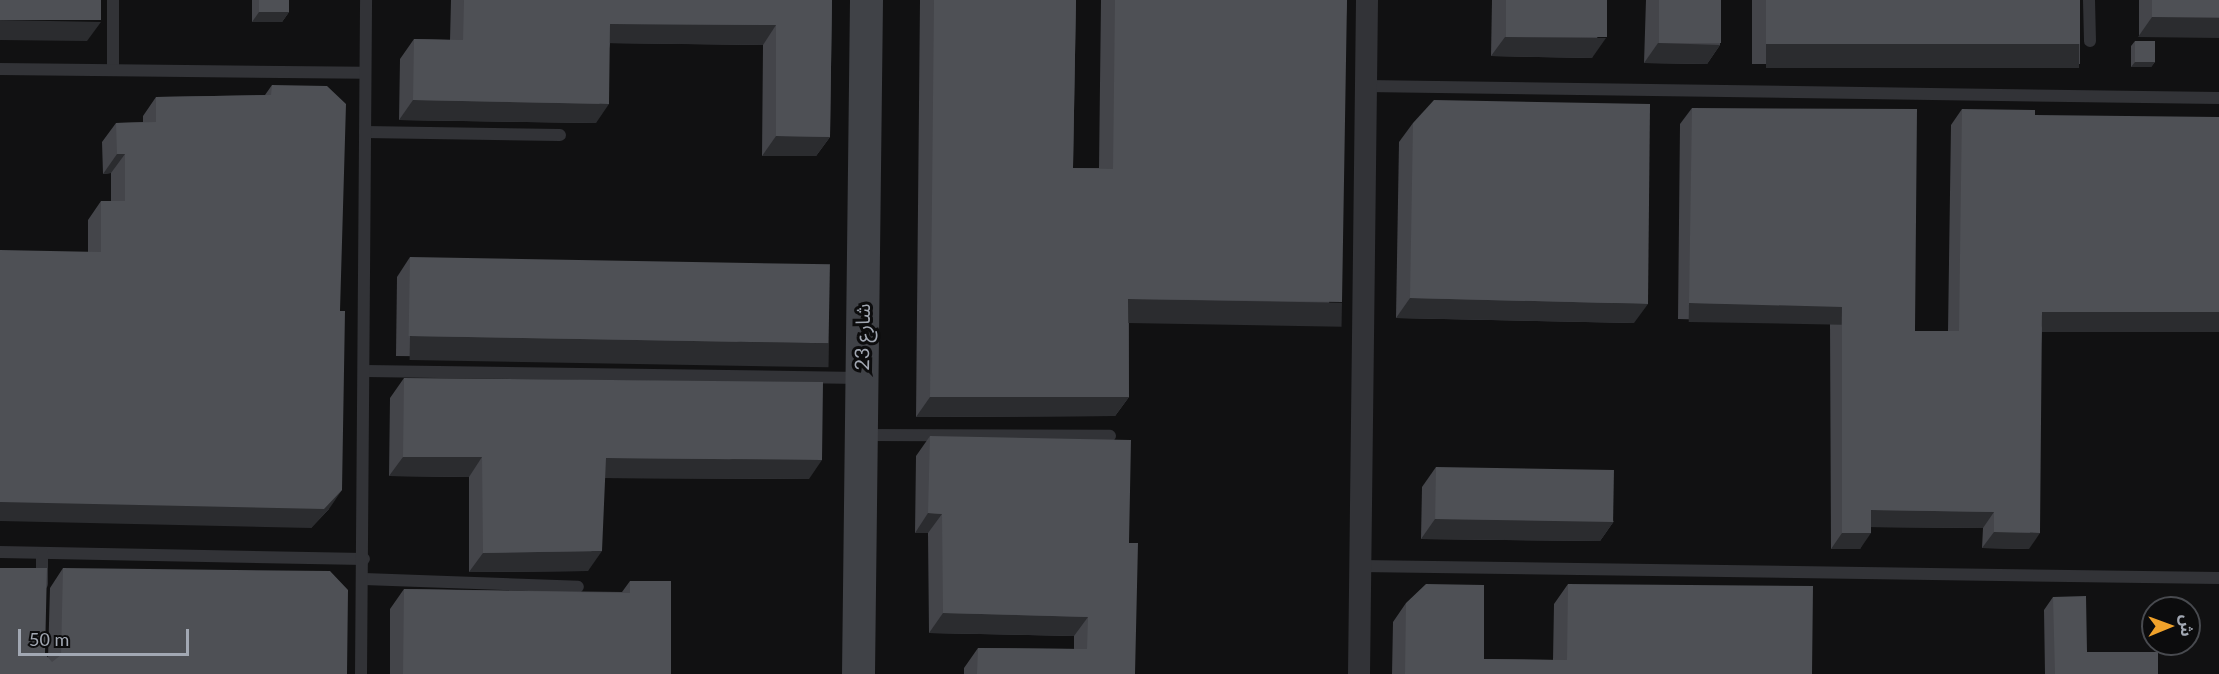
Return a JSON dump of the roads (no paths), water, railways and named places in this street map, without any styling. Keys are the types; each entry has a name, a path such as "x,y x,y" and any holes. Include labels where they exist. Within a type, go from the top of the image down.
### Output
{"street":[{"name":"شارع 23","path":"858,674 866,0"},
{"path":"1359,674 1367,0"}],"lane":[{"path":"113,0 113,70"},
{"path":"361,674 366,371 364,73 366,0"},
{"path":"2089,0 2090,41"},
{"path":"0,69 364,73"},
{"path":"1366,86 2219,98"},
{"path":"364,132 560,135"},
{"path":"366,371 861,378"},
{"path":"861,435 1110,436"},
{"path":"0,552 364,559"},
{"path":"41,597 42,553"},
{"path":"1360,566 2219,578"},
{"path":"364,579 578,587"}]}
